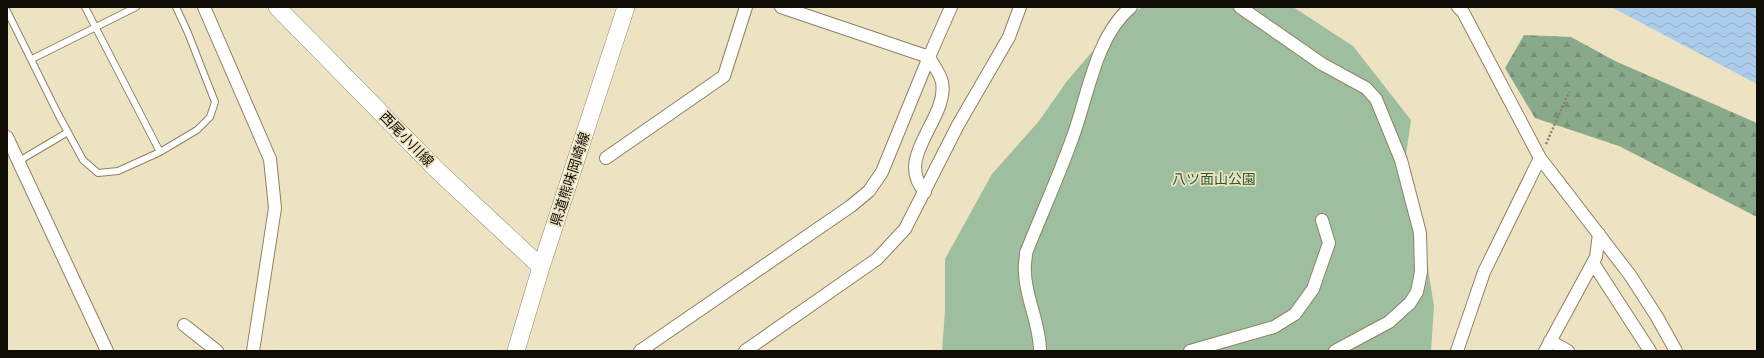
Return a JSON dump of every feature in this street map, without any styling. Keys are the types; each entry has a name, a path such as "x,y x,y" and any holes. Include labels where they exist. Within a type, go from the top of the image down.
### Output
{"main road":[{"name":"西尾小川線","path":"277,7 438,171 541,267"},
{"name":"県道熊味岡崎線","path":"516,351 541,267 626,7"}],"street":[{"path":"204,7 270,158 275,208 253,351"},
{"path":"606,158 724,76 746,7"},
{"path":"781,7 929,57 942,82 938,109 917,152 916,178 920,187 925,192"},
{"path":"640,351 851,206 869,191 882,172 951,7"},
{"path":"745,351 877,259 905,229 958,125 1009,37 1020,7"},
{"path":"1040,351 1036,318 1024,272 1026,253 1072,140 1097,59 1110,32 1123,14 1131,7"},
{"path":"1240,7 1322,64 1366,88 1376,99 1402,160 1420,233 1421,272 1417,292 1410,303 1389,322 1335,351"},
{"path":"1458,7 1463,12 1540,158 1630,275 1657,317 1676,351"},
{"path":"8,142 19,161 107,351"},
{"path":"1457,351 1484,272 1540,158"},
{"path":"1190,351 1274,327 1295,314 1313,289 1329,242 1322,220"},
{"path":"1568,351 1547,346 1596,257 1599,234"},
{"path":"1593,263 1650,351"},
{"path":"184,325 217,351"}],"lane":[{"path":"85,7 160,152"},
{"path":"32,59 136,7"},
{"path":"7,10 83,160 98,173 118,171 160,152 197,130 210,117 215,102 176,7"},
{"path":"19,161 68,132"}],"path":[{"path":"1540,158 1569,92"}],"green space":[{"name":"八ツ面山公園","path":"1142,7 1293,7 1353,46 1411,120 1406,154 1404,198 1420,220 1434,306 1431,351 942,351 945,311 945,259 992,174 1039,121 1067,81 1110,31"},
{"path":"1524,35 1571,37 1615,61 1757,123 1757,217 1619,146 1535,118 1505,68"}],"water":[{"path":"1611,7 1757,7 1757,84"}]}
